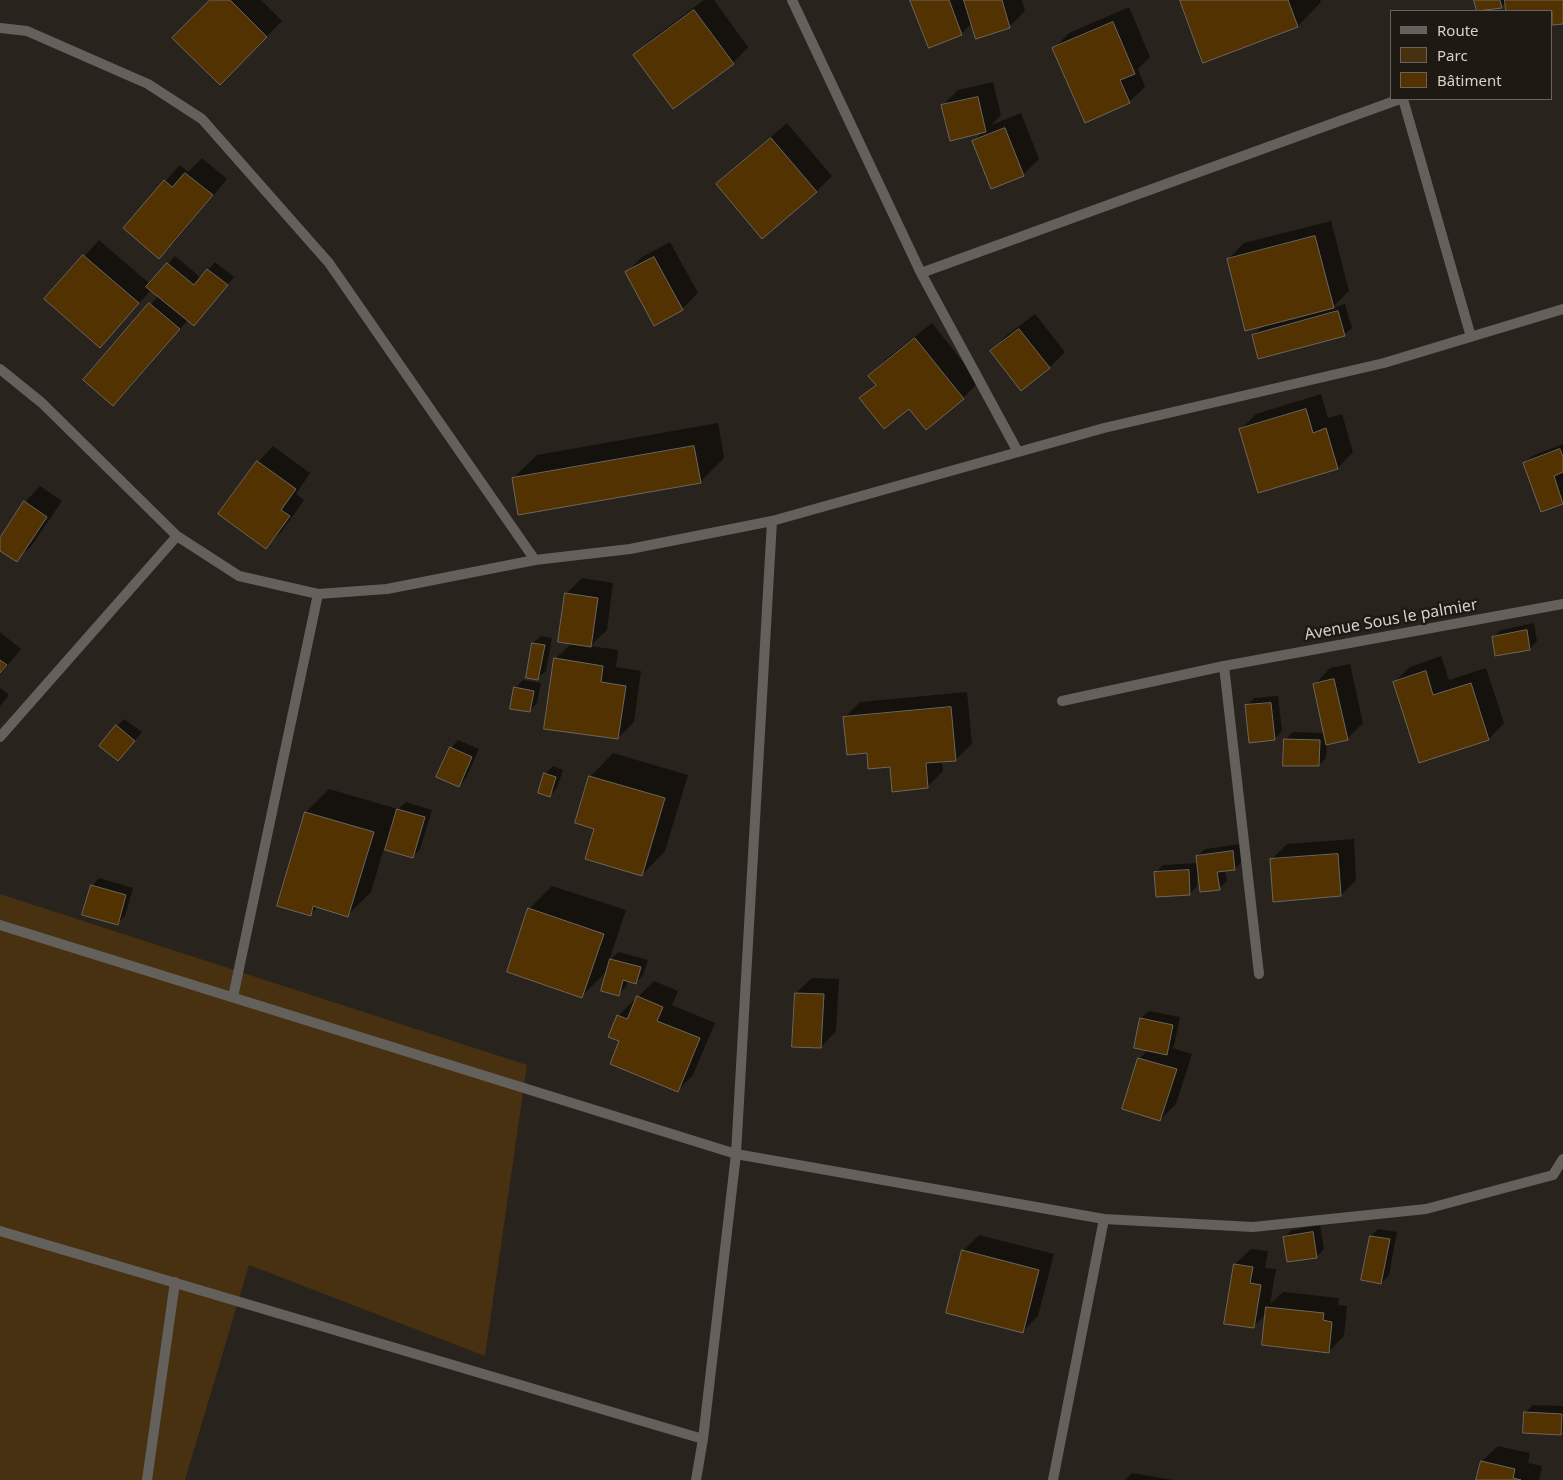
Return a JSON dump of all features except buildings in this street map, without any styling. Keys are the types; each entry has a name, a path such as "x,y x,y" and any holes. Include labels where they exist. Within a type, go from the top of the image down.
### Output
{"street":[{"path":"792,0 921,273 1018,452"},
{"path":"0,28 27,31 148,84 202,119 329,263 535,560"},
{"path":"921,273 1399,100"},
{"path":"1402,100 1471,337"},
{"path":"0,369 42,402 177,536 239,576 318,594 387,590 535,560 630,549 772,521 1104,428 1384,363 1563,309"},
{"path":"696,1480 703,1439 736,1154 772,521"},
{"path":"0,737 177,536"},
{"path":"233,997 318,594"},
{"name":"Avenue Sous le palmier","path":"1062,700 1224,666 1563,604"},
{"path":"1224,666 1259,974"},
{"path":"0,925 736,1154 1104,1219 1253,1227 1426,1209 1553,1175 1563,1159"},
{"path":"1053,1480 1104,1219"},
{"path":"0,1231 703,1439"},
{"path":"147,1480 175,1282"}],"green space":[{"path":"0,894 527,1065 485,1356 249,1265 185,1480 0,1480"}]}
